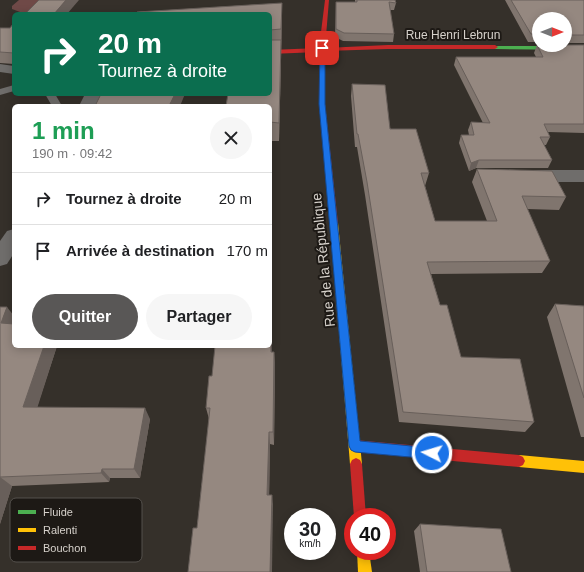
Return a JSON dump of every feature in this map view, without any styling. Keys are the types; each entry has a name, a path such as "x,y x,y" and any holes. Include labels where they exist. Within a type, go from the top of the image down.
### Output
{"main road":[{"name":"Rue de la République","path":"327,0 322,48 322,104 355,446 359,508"},
{"name":"Rue Henri Lebrun","path":"272,52 322,48 447,46 584,48"},
{"path":"355,446 584,467"},
{"path":"364,560 365,572"}],"street":[{"path":"0,68 12,70"},
{"path":"507,176 584,179"},
{"path":"0,258 12,239"}],"lane":[{"path":"0,92 12,89"}],"shaded area":[{"path":"19,0 48,0 35,12 20,12 12,9 12,6"}],"building":[{"path":"39,0 66,0 56,12 27,12"},
{"path":"357,0 395,0 396,3 389,2 394,34 344,33 336,29 336,2 357,2"},
{"path":"511,0 584,0 584,35 572,35 572,12 532,12 531,34"},
{"path":"282,3 281,29 272,30 272,12 137,12"},
{"path":"12,25 12,53 0,52 0,28 10,28"},
{"path":"272,40 281,40 279,123 272,122 272,104 226,104 228,96 272,96"},
{"path":"572,45 584,45 584,124 544,124 550,137 540,137 552,160 479,160 471,163 461,135 474,135 471,122 490,123 456,57 543,57 540,52 572,52"},
{"path":"352,84 385,85 390,129 416,129 429,173 421,173 435,221 497,221 477,169 552,171 566,197 522,196 550,261 427,262 440,305 447,305 461,357 520,359 534,422 403,412 367,182 357,134"},
{"path":"100,96 174,96 170,104 96,104"},
{"path":"555,304 584,306 584,398"},
{"path":"0,307 7,307 1,323 12,324 12,348 43,348 23,407 145,408 134,469 102,469 101,473 0,477"},
{"path":"215,348 271,348 271,352 274,352 273,432 269,432 267,495 272,495 270,572 188,572 193,528 197,528 210,408 206,408 209,376 212,376"},
{"path":"420,524 501,529 511,572 427,572"}],"traffic: fast":[{"path":"495,47 584,48"}],"traffic: slow":[{"path":"334,223 356,464"},
{"path":"519,461 584,467"},
{"path":"364,560 365,572"}],"traffic: jam":[{"path":"327,0 322,48 322,104 334,223"},
{"path":"272,52 388,47 495,47"},
{"path":"355,446 519,461"},
{"path":"356,464 359,508"}],"route":[{"path":"322,48 322,104 355,446 432,453"}]}
